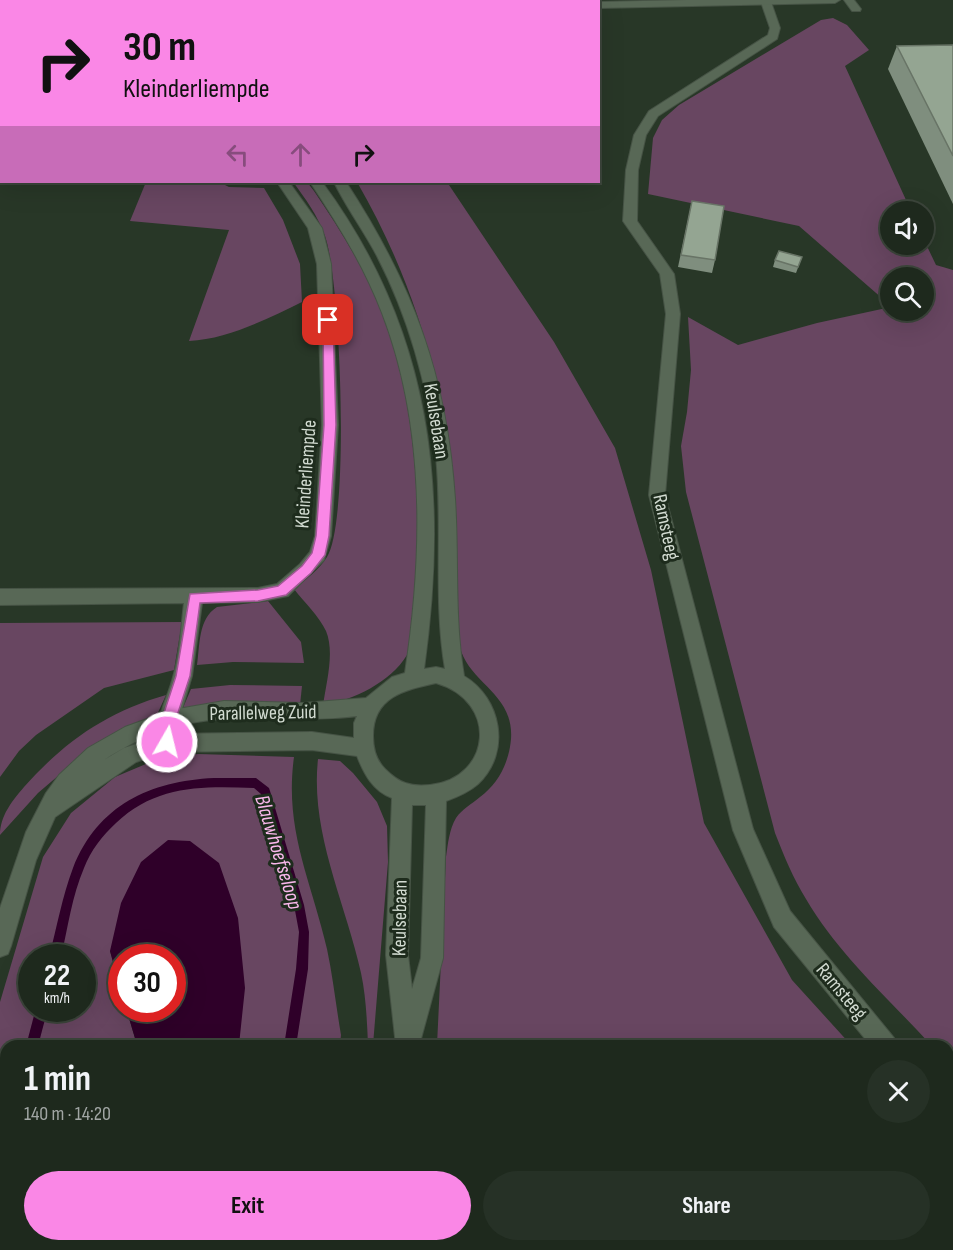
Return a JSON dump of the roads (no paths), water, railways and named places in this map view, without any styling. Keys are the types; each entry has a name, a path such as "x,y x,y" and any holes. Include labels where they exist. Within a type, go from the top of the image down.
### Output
{"street":[{"path":"600,5 835,0"},
{"name":"Ramsteeg","path":"766,2 775,28 773,37 653,114 639,135 632,170 630,221 667,274 673,314 657,495 743,830 782,919 881,1040"},
{"name":"Kleinderliempde","path":"0,597 194,598 258,595 282,591 318,555 323,536 330,425 324,264 315,228 284,183"},
{"name":"Keulsebaan","path":"317,183 371,271 397,334 410,381 420,445 424,500 424,588 414,676"},
{"name":"Keulsebaan","path":"341,183 365,219 405,296 431,376 439,415 447,489 449,650 456,681"},
{"path":"167,742 169,719 183,676 194,598"},
{"path":"436,675 456,681 479,699 488,716 491,736 486,756 475,774 458,788 436,795 419,796 402,792 384,783 370,767 362,748 362,726 370,706 397,682 414,676 436,675"},
{"name":"Parallelweg Zuid","path":"0,946 34,841 48,813 67,781 90,760 119,740 169,719 211,711 316,711 370,706"},
{"name":"Parallelweg Zuid","path":"48,813 105,770 131,755 167,742 312,741 362,748"},
{"name":"Keulsebaan","path":"402,792 397,955 408,1040"},
{"name":"Keulsebaan","path":"410,1040 432,958 436,795"}],"waterway":[{"name":"Blauwhoefseloop","path":"58,944 71,892 84,856 96,837 121,811 156,791 175,786 214,782 256,783 265,791 299,905 304,932 302,969 291,1040"},
{"name":"Blauwhoefseloop","path":"34,1040 38,1022"}]}
